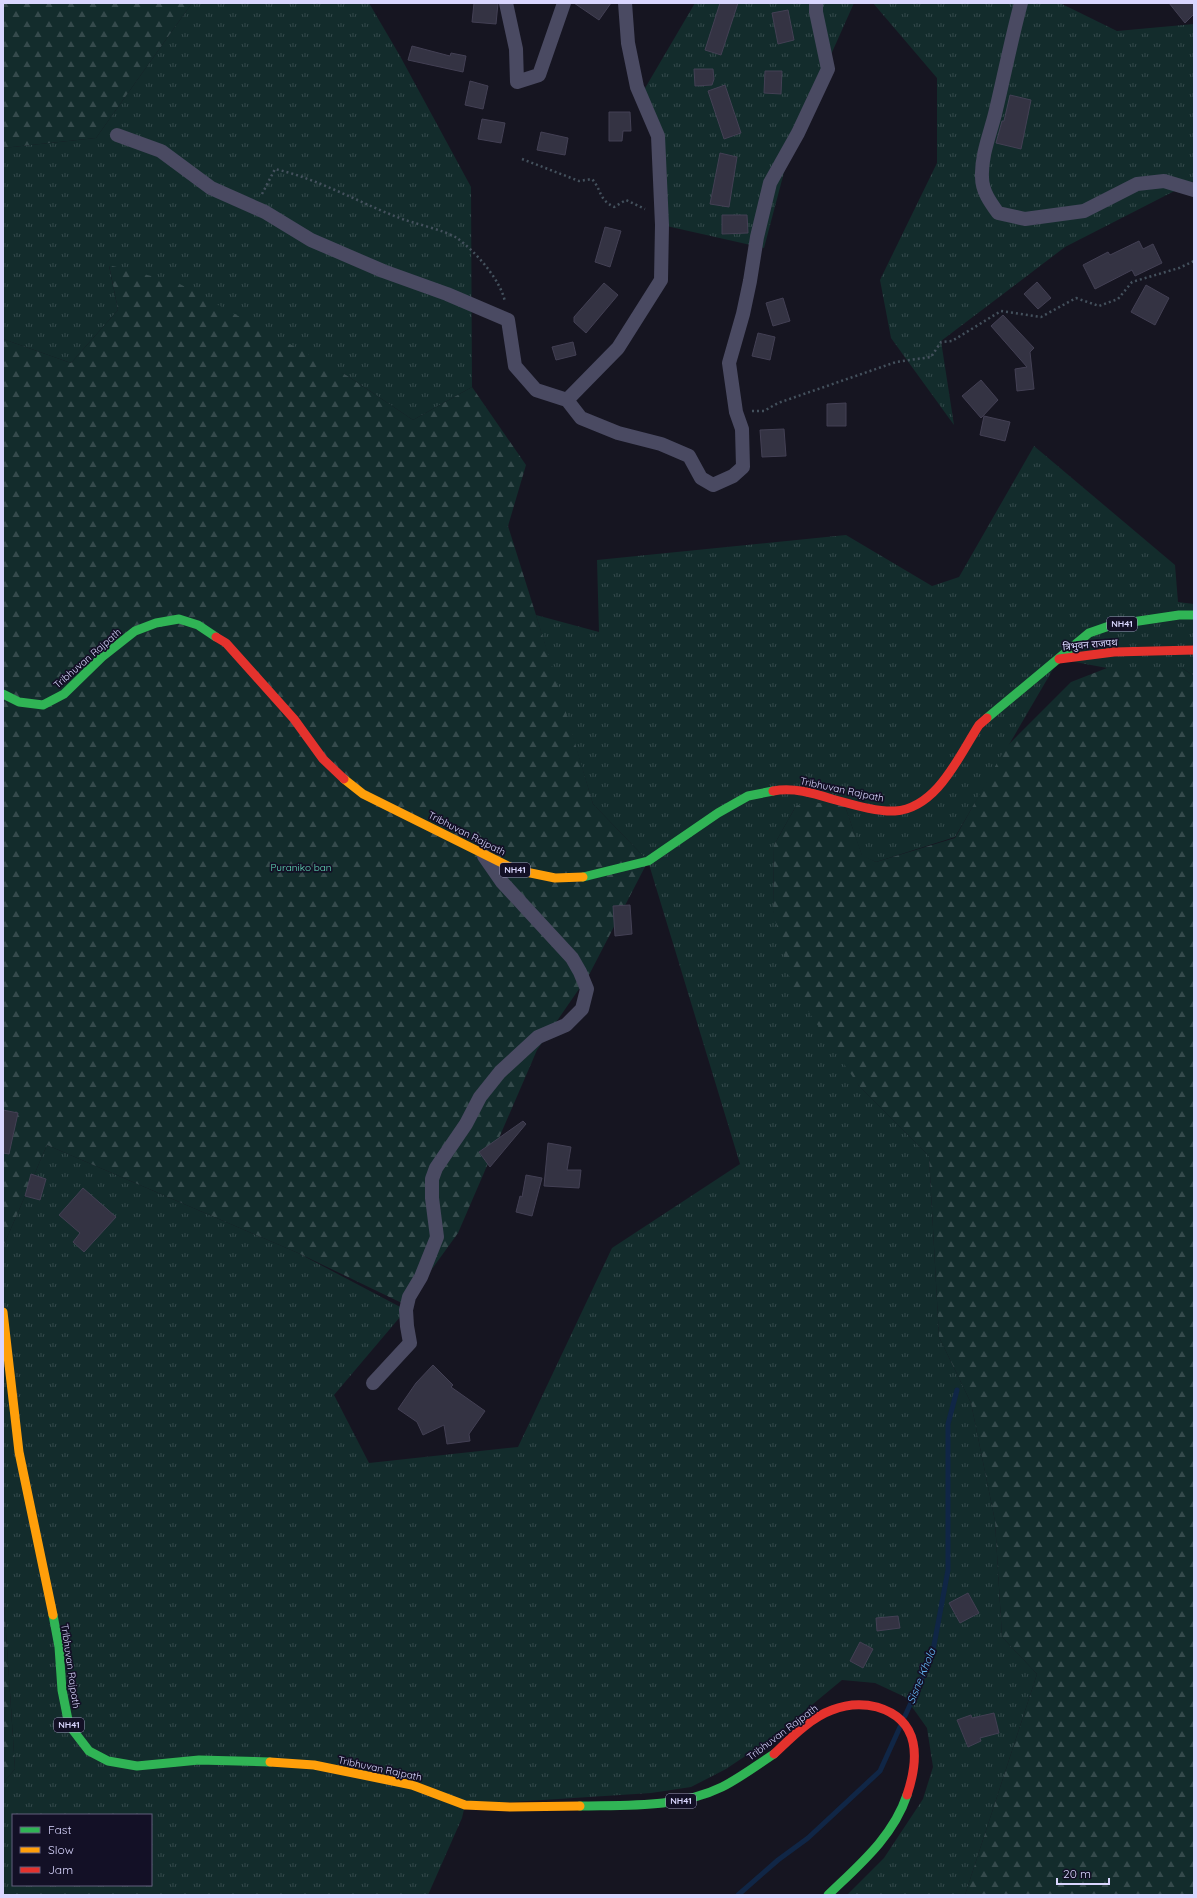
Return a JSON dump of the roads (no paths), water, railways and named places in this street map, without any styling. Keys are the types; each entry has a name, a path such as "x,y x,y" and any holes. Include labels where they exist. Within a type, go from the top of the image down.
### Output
{"highway":[{"name":"त्रिभुवन राजपथ","path":"1059,659 1090,634 1112,625 1179,615 1194,615"},
{"name":"Tribhuvan Rajpath","path":"3,694 19,702 43,705 64,694 102,657 135,631 156,623 179,619 198,625 226,643 294,719 323,759 363,794 516,870 555,878 587,877 628,868 648,861 718,813 748,796 778,790 801,790 863,807 895,811 918,805 938,789 979,726 1010,697 1059,659"},
{"name":"त्रिभुवन राजपथ","path":"1059,659 1114,652 1194,650"},
{"name":"Tribhuvan Rajpath","path":"3,1312 19,1452 59,1647 62,1690 69,1725 89,1750 108,1761 137,1766 199,1760 314,1765 412,1785 465,1805 510,1807 642,1805 683,1800 722,1787 773,1754 812,1721 830,1710 851,1704 868,1705 886,1710 904,1722 912,1739 915,1758 913,1776 901,1812 888,1833 869,1855 828,1895"}],"street":[{"path":"506,3 516,49 517,82 538,75 564,3"},
{"path":"567,400 618,348 661,280 662,225 658,136 637,87 628,43 625,3"},
{"path":"117,135 161,151 211,188 255,208 311,240 383,271 447,294 508,320 515,366 536,390 567,400 581,418 618,433 661,444 689,456 701,478 713,485 733,476 743,467 742,429 736,412 729,363 743,314 757,237 770,183 798,133 828,69 816,12 816,3"},
{"path":"1021,3 987,143 982,178 987,197 998,213 1025,219 1084,211 1137,184 1164,181 1194,190"},
{"path":"373,1383 410,1343 406,1326 406,1310 409,1297 421,1277 436,1238 432,1198 432,1179 436,1168 466,1124 480,1097 500,1072 538,1037 566,1025 582,1008 587,989 572,958 502,882 482,854"}],"waterway":[{"name":"Sisne Khola","path":"905,1716 932,1656 948,1570 948,1424 957,1390"},
{"name":"Sisne Khola","path":"738,1895 778,1860 808,1838 880,1771 900,1727"}],"park label":[{"name":"Puraniko ban","path":"301,867"}]}
